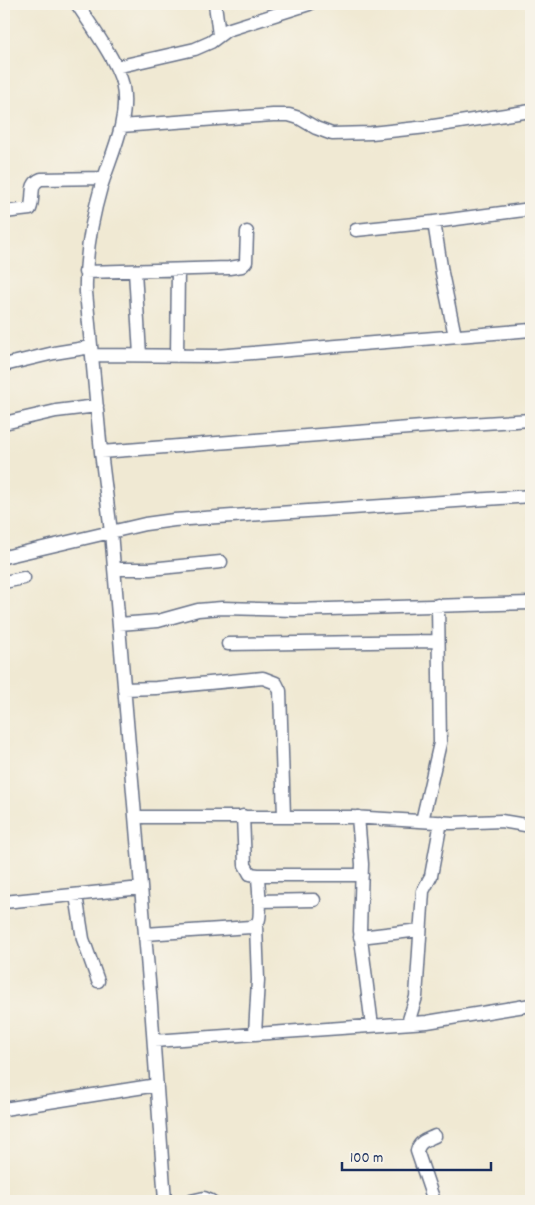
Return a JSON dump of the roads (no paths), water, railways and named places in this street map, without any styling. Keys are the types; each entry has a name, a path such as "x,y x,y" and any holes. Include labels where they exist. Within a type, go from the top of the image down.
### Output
{"street":[{"path":"77,4 116,68 123,86 124,100 121,126 104,178 87,246 86,272 101,452 111,532 154,1040 162,1200"},
{"path":"215,4 219,34"},
{"path":"116,68 195,49 210,42 219,34 236,27 306,4"},
{"path":"121,126 274,114 299,118 316,128 332,134 371,133 531,112"},
{"path":"4,212 30,209 32,203 32,184 41,179 104,178"},
{"path":"356,230 531,209"},
{"path":"434,222 442,273 456,336"},
{"path":"86,272 178,270 242,266 246,262 247,232"},
{"path":"177,356 178,270"},
{"path":"135,271 140,356"},
{"path":"4,365 54,353 92,351 140,356 216,356 531,330"},
{"path":"4,423 97,406"},
{"path":"101,452 531,420"},
{"path":"4,557 145,524 174,520 531,496"},
{"path":"114,569 150,569 221,562"},
{"path":"4,582 24,578"},
{"path":"118,624 158,621 198,610 222,608 295,610 531,603"},
{"path":"422,822 440,743 438,605"},
{"path":"228,644 438,641"},
{"path":"124,689 156,688 264,678 276,683 280,692 284,816"},
{"path":"243,816 246,865 250,874 362,875"},
{"path":"135,817 358,817 422,822 501,821 531,826"},
{"path":"358,817 362,875 360,938 372,1026"},
{"path":"408,1023 416,997 423,891 431,876 441,822"},
{"path":"145,934 251,927 259,921 258,875"},
{"path":"4,902 141,888"},
{"path":"76,895 83,939 98,981"},
{"path":"259,901 314,900"},
{"path":"255,1034 258,980 256,924"},
{"path":"360,938 420,930"},
{"path":"154,1040 436,1021 531,1005"},
{"path":"4,1109 157,1085"},
{"path":"434,1201 417,1151 421,1143 436,1136"},
{"path":"192,1201 204,1198 211,1201"}]}
